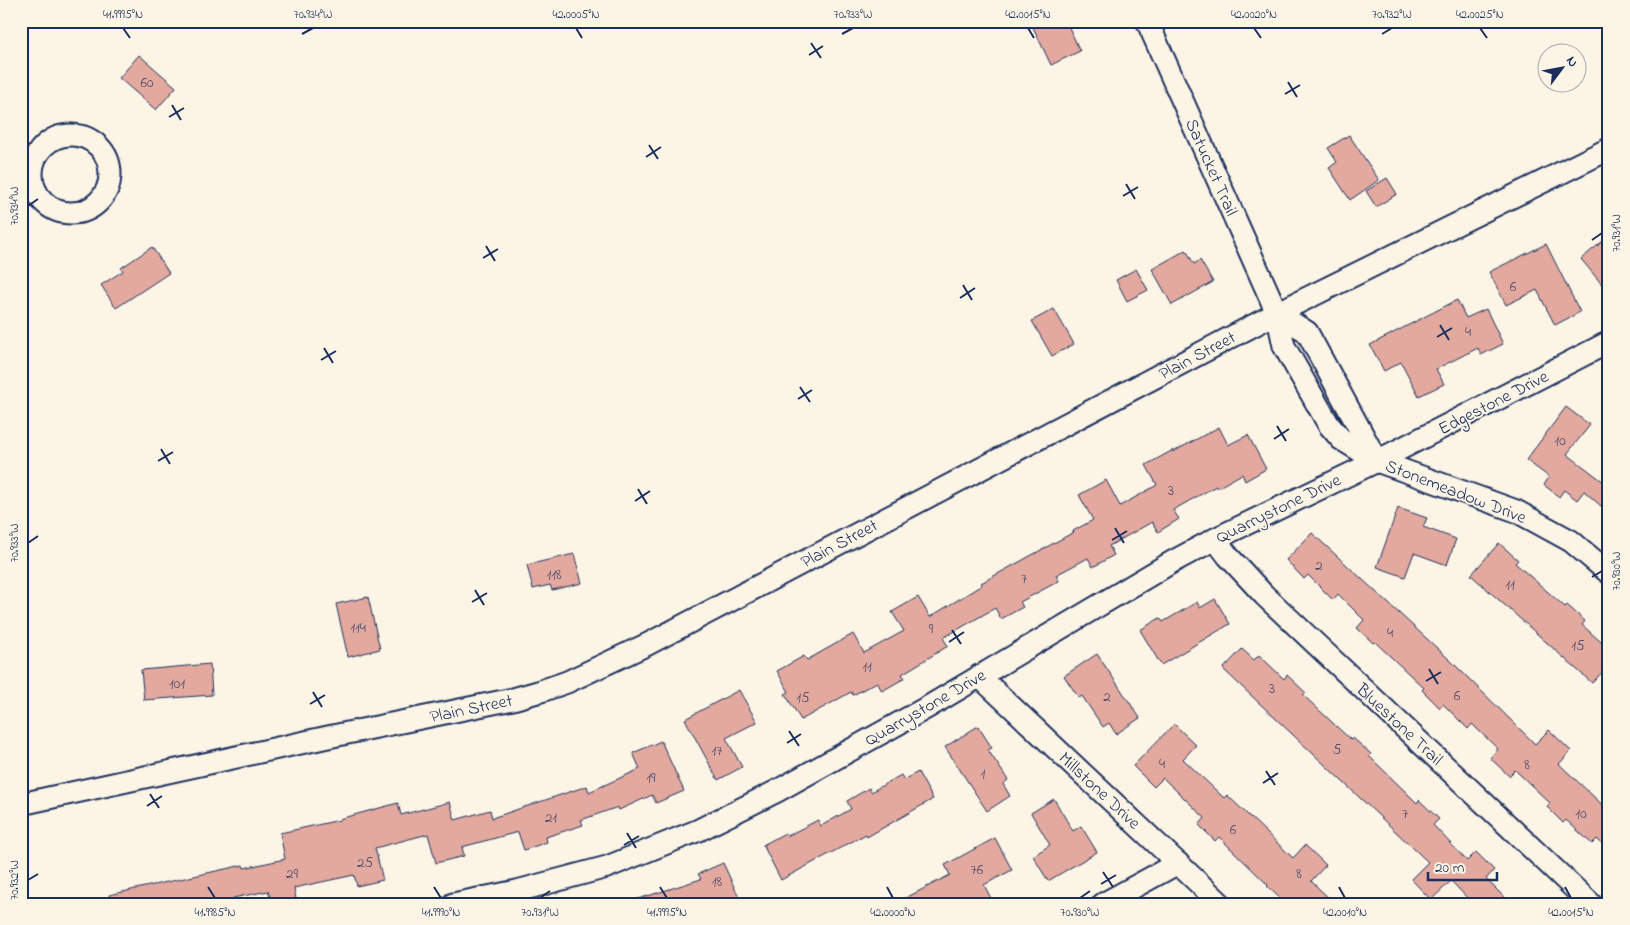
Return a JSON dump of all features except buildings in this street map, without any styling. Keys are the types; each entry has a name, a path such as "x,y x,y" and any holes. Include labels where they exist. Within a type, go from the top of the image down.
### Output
{"street":[{"name":"Satucket Trail","path":"1147,21 1278,313"},
{"name":"Plain Street","path":"21,804 328,736 485,706 542,691 567,682 648,644 1278,313 1609,149"},
{"path":"1278,313 1307,332 1377,461"},
{"name":"Edgestone Drive","path":"1377,461 1609,342"},
{"name":"Quarrystone Drive","path":"453,904 517,891 606,867 699,830 786,786 928,706 1215,539 1377,461"},
{"name":"Stonemeadow Drive","path":"1377,461 1516,511 1571,541 1609,573"},
{"name":"Bluestone Trail","path":"1215,539 1264,595 1591,904"},
{"name":"Millstone Drive","path":"979,676 1221,904"},
{"path":"1103,904 1178,863"}]}
